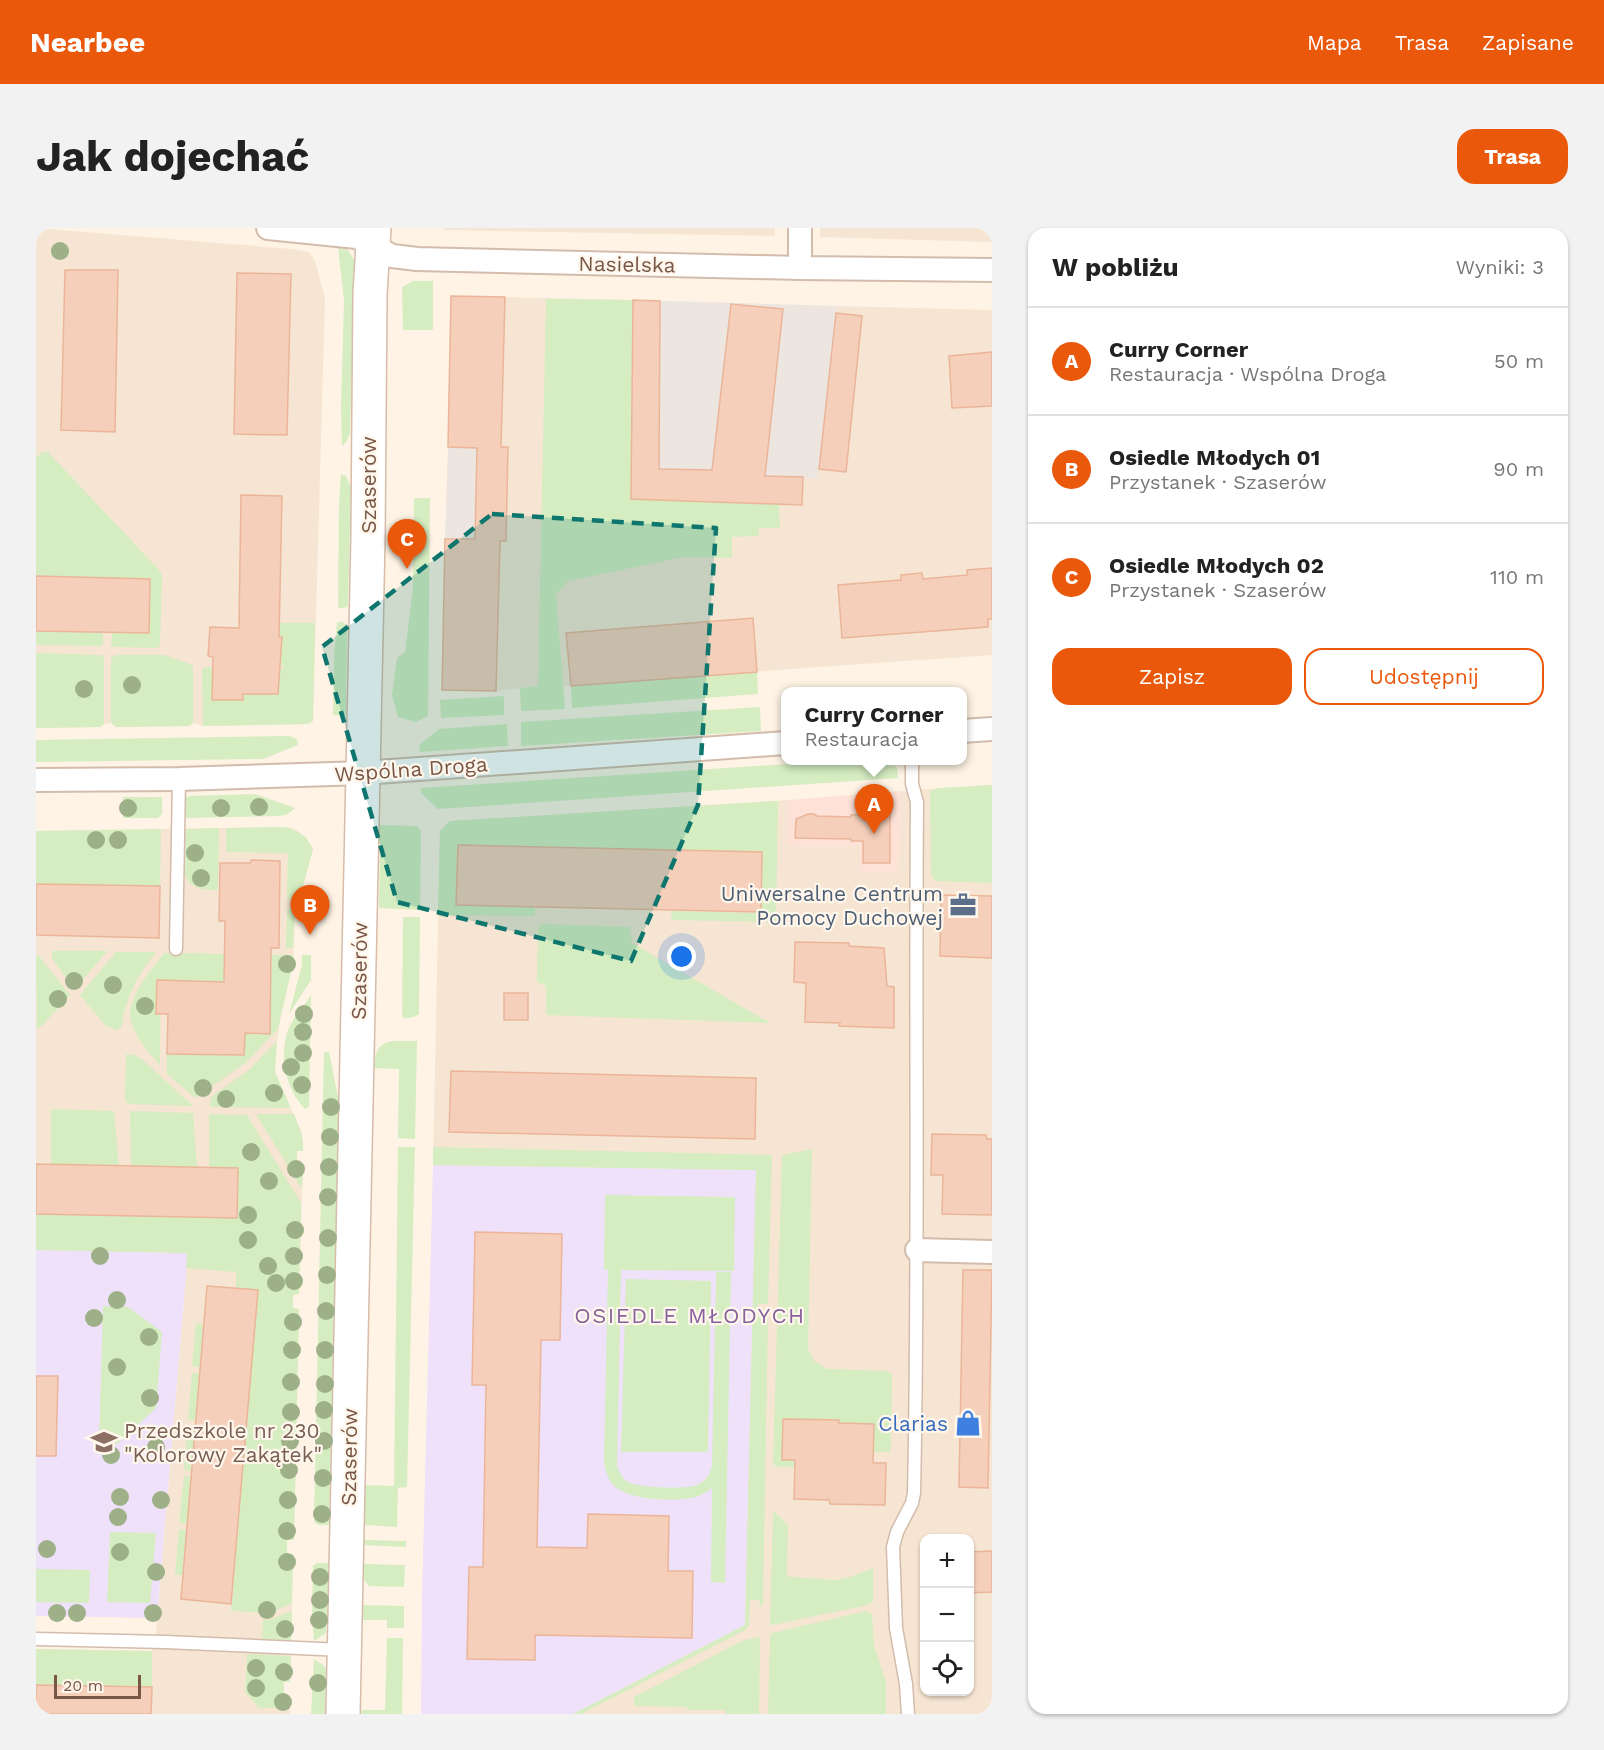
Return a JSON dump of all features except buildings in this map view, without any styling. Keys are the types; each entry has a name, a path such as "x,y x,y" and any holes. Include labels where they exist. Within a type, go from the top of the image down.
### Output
{"street":[{"name":"Nasielska","path":"268,228 357,237 374,236 392,256 417,259 992,270"},
{"path":"800,228 800,268"},
{"name":"Szaserów","path":"343,1714 363,773 370,306 374,236"},
{"path":"967,731 992,729"},
{"name":"Wspólna Droga","path":"36,780 179,779 363,773 781,743"},
{"path":"917,1250 992,1252"}],"lane":[{"path":"908,1714 906,1684 896,1628 893,1547 897,1532 914,1498 917,1250 917,802 912,784 912,765"},
{"path":"176,949 179,779"},
{"path":"36,1639 344,1650"}],"highlighted area":[{"path":"492,514 716,528 698,805 631,961 397,902 322,647"}],"shaded area":[{"path":"36,228 292,249 309,252 315,261 325,298 313,721 308,724 203,726 193,723 189,726 116,727 111,723 101,727 36,728"},
{"path":"444,228 775,228 775,236 444,230"},
{"path":"820,228 992,228 992,242 820,237"},
{"path":"451,296 633,300 802,504 803,478 819,469 851,420 862,316 836,313 837,306 992,310 992,655 571,686 538,686 496,691 442,690 445,539 500,540 502,448 448,447"},
{"path":"633,300 837,306 836,313 862,316 851,420 819,469 817,478 804,478 802,505 631,499"},
{"path":"448,447 508,447 506,541 445,539"},
{"path":"992,785 992,1714 573,1714 745,1625 755,1170 433,1165 440,831 450,821 789,800 789,845 860,846 898,871 900,791"},
{"path":"900,791 898,871 861,872 860,846 788,845 789,800"},
{"path":"292,828 305,836 313,849 295,916 293,963 281,1011 275,1060 275,1071 302,1133 303,1145 303,1151 297,1151 297,1165 303,1166 299,1294 293,1295 293,1308 299,1309 294,1540 287,1540 287,1554 293,1554 290,1682 284,1682 284,1696 290,1697 290,1714 36,1714 36,1649 152,1651 156,1633 188,1254 36,1250 36,831"},
{"path":"433,1165 756,1170 745,1625 573,1714 421,1714"},
{"name":"Przedszkole nr 230 \"Kolorowy Zakątek\"","path":"36,1250 188,1253 157,1618 36,1616"}],"green space":[{"path":"338,247 348,250 355,262 350,433 342,446 344,300"},
{"path":"413,281 433,281 433,330 403,330 402,287"},
{"path":"546,299 633,300 631,499 779,503 780,528 759,528 758,536 732,537 732,558 684,557 568,581 556,594 565,709 521,711 520,688 538,686"},
{"path":"43,452 48,452 159,570 162,576 160,646 157,648 113,647 111,645 112,632 149,632 150,579 36,576 36,457"},
{"path":"341,474 346,476 351,487 348,606 338,608 339,504"},
{"path":"414,498 430,498 428,716 416,722 398,717 392,695 397,658 405,652 413,588"},
{"path":"337,622 347,625 346,716 333,715"},
{"path":"278,623 315,623 313,721 308,724 203,726 202,669 213,667 213,700 243,700 243,694 279,668 283,668 279,666 282,637 278,634"},
{"path":"36,631 103,632 103,644 101,646 37,645"},
{"path":"36,653 102,655 104,658 104,724 101,727 36,728"},
{"path":"116,655 164,655 193,665 193,723 189,726 116,727 111,722 111,658"},
{"path":"757,672 758,694 572,708 571,686"},
{"path":"504,696 504,715 441,718 440,700"},
{"path":"760,707 761,731 521,746 521,722"},
{"path":"507,724 508,746 420,752 419,745 439,729"},
{"path":"289,736 297,739 298,745 263,759 36,762 36,740"},
{"path":"781,764 894,765 897,768 898,778 438,809 422,794 420,788"},
{"path":"992,785 992,883 936,881 931,876 930,791 938,788"},
{"path":"255,794 295,808 288,814 280,816 186,818 186,798 189,796"},
{"path":"123,797 162,797 162,814 158,818 123,818"},
{"path":"778,801 776,922 671,920 672,911 761,913 762,852 457,846 455,905 535,907 535,916 443,915 438,911 440,831 450,821"},
{"path":"380,825 417,826 421,831 420,910 379,908"},
{"path":"283,827 301,834 313,849 299,900 287,900 288,853 226,852 226,828"},
{"path":"219,828 218,890 198,888 190,883 185,874 186,829"},
{"path":"161,829 160,886 36,884 36,831"},
{"path":"287,909 297,909 293,948 286,948"},
{"path":"403,917 420,917 419,1014 409,1018 402,1017"},
{"path":"542,924 630,927 632,943 770,1023 546,1015 546,986 537,982 538,927"},
{"path":"52,951 107,951 75,989 52,959"},
{"path":"116,952 156,952 133,987 126,1005 122,1026 116,1030 106,1026 80,995"},
{"path":"164,953 231,954 230,982 157,980 156,1014 160,1014 160,1065 136,1034 130,1014 138,989"},
{"path":"244,954 293,955 278,1029 244,1064 195,1098 167,1074 167,1054 244,1055 245,1033 270,1034"},
{"path":"36,955 70,995 37,1029"},
{"path":"302,955 311,955 311,980 289,1014 302,965"},
{"path":"311,995 309,1107 305,1109 288,1082 284,1051 288,1030"},
{"path":"277,1041 275,1072 291,1108 209,1107 212,1096 249,1070"},
{"path":"417,1041 415,1139 398,1138 399,1069 373,1068 378,1050 386,1043"},
{"path":"324,1052 329,1052 339,1102 329,1525 319,1525 314,1519"},
{"path":"126,1054 135,1055 143,1060 193,1106 130,1104 125,1100"},
{"path":"51,1109 114,1111 119,1166 51,1165"},
{"path":"130,1111 193,1113 197,1168 131,1166"},
{"path":"209,1114 247,1115 301,1203 299,1294 293,1295 293,1308 299,1309 294,1540 287,1540 287,1554 293,1554 292,1603 269,1613 231,1611 258,1290 236,1288 236,1272 186,1268 187,1253 36,1250 36,1214 237,1218 238,1169 209,1168"},
{"path":"256,1114 294,1114 303,1141 303,1151 297,1151 297,1165 303,1166 302,1189"},
{"path":"398,1147 415,1147 407,1487 398,1488 397,1527 364,1525 365,1485 394,1486"},
{"path":"433,1147 772,1155 768,1304 758,1304 757,1316 768,1316 763,1605 760,1605 759,1600 750,1600 749,1625 745,1630 581,1714 573,1714 745,1625 756,1170 433,1165"},
{"path":"812,1149 808,1349 814,1361 827,1369 887,1371 892,1375 891,1450 873,1452 873,1424 839,1424 838,1420 785,1419 796,1467 778,1467 773,1464 782,1155"},
{"path":"605,1195 735,1197 734,1271 621,1270 617,1467 628,1482 664,1488 699,1484 706,1478 712,1465 716,1272 731,1272 725,1583 711,1582 712,1488 688,1499 645,1498 618,1489 606,1473 604,1461 608,1270 604,1269"},
{"path":"626,1279 711,1281 708,1452 621,1452"},
{"path":"103,1306 128,1307 162,1332 156,1408 117,1444 99,1443"},
{"path":"196,1323 203,1324 200,1367 192,1366"},
{"path":"192,1373 199,1374 195,1420 188,1420"},
{"path":"187,1426 195,1427 191,1471 184,1470"},
{"path":"184,1476 191,1476 187,1523 179,1523"},
{"path":"773,1511 788,1525 787,1574 790,1577 837,1580 873,1568 873,1602 770,1624"},
{"path":"179,1529 187,1530 183,1575 175,1575"},
{"path":"110,1532 156,1533 150,1603 107,1602"},
{"path":"363,1540 406,1541 406,1547 363,1545"},
{"path":"317,1563 329,1563 326,1633 314,1641 313,1566"},
{"path":"363,1564 405,1565 404,1587 369,1586 362,1578"},
{"path":"36,1569 90,1570 89,1603 36,1602"},
{"path":"362,1605 404,1606 404,1628 387,1628 387,1620 362,1620"},
{"path":"292,1611 291,1640 262,1639 263,1620"},
{"path":"867,1611 872,1614 874,1645 886,1683 886,1714 768,1714 772,1633"},
{"path":"760,1637 759,1714 726,1714 726,1710 687,1710 687,1707 634,1706 634,1697 744,1640"},
{"path":"387,1638 403,1638 402,1714 361,1714 362,1710 385,1710"},
{"path":"36,1649 152,1651 152,1687 36,1685"},
{"path":"247,1654 291,1656 290,1682 284,1682 284,1696 290,1697 290,1708 259,1708 245,1692"},
{"path":"314,1659 326,1669 325,1714 311,1714"}],"place":[{"name":"Osiedle Młodych 02","path":"407,569"},
{"name":"Curry Corner","path":"874,834"},
{"name":"Uniwersalne Centrum Pomocy Duchowej","path":"963,905"},
{"name":"Osiedle Młodych 01","path":"310,935"},
{"name":"Clarias","path":"968,1423"},
{"name":"Przedszkole nr 230 \"Kolorowy Zakątek\"","path":"104,1442"}],"district":[{"name":"OSIEDLE MŁODYCH","path":"690,1315"}]}
